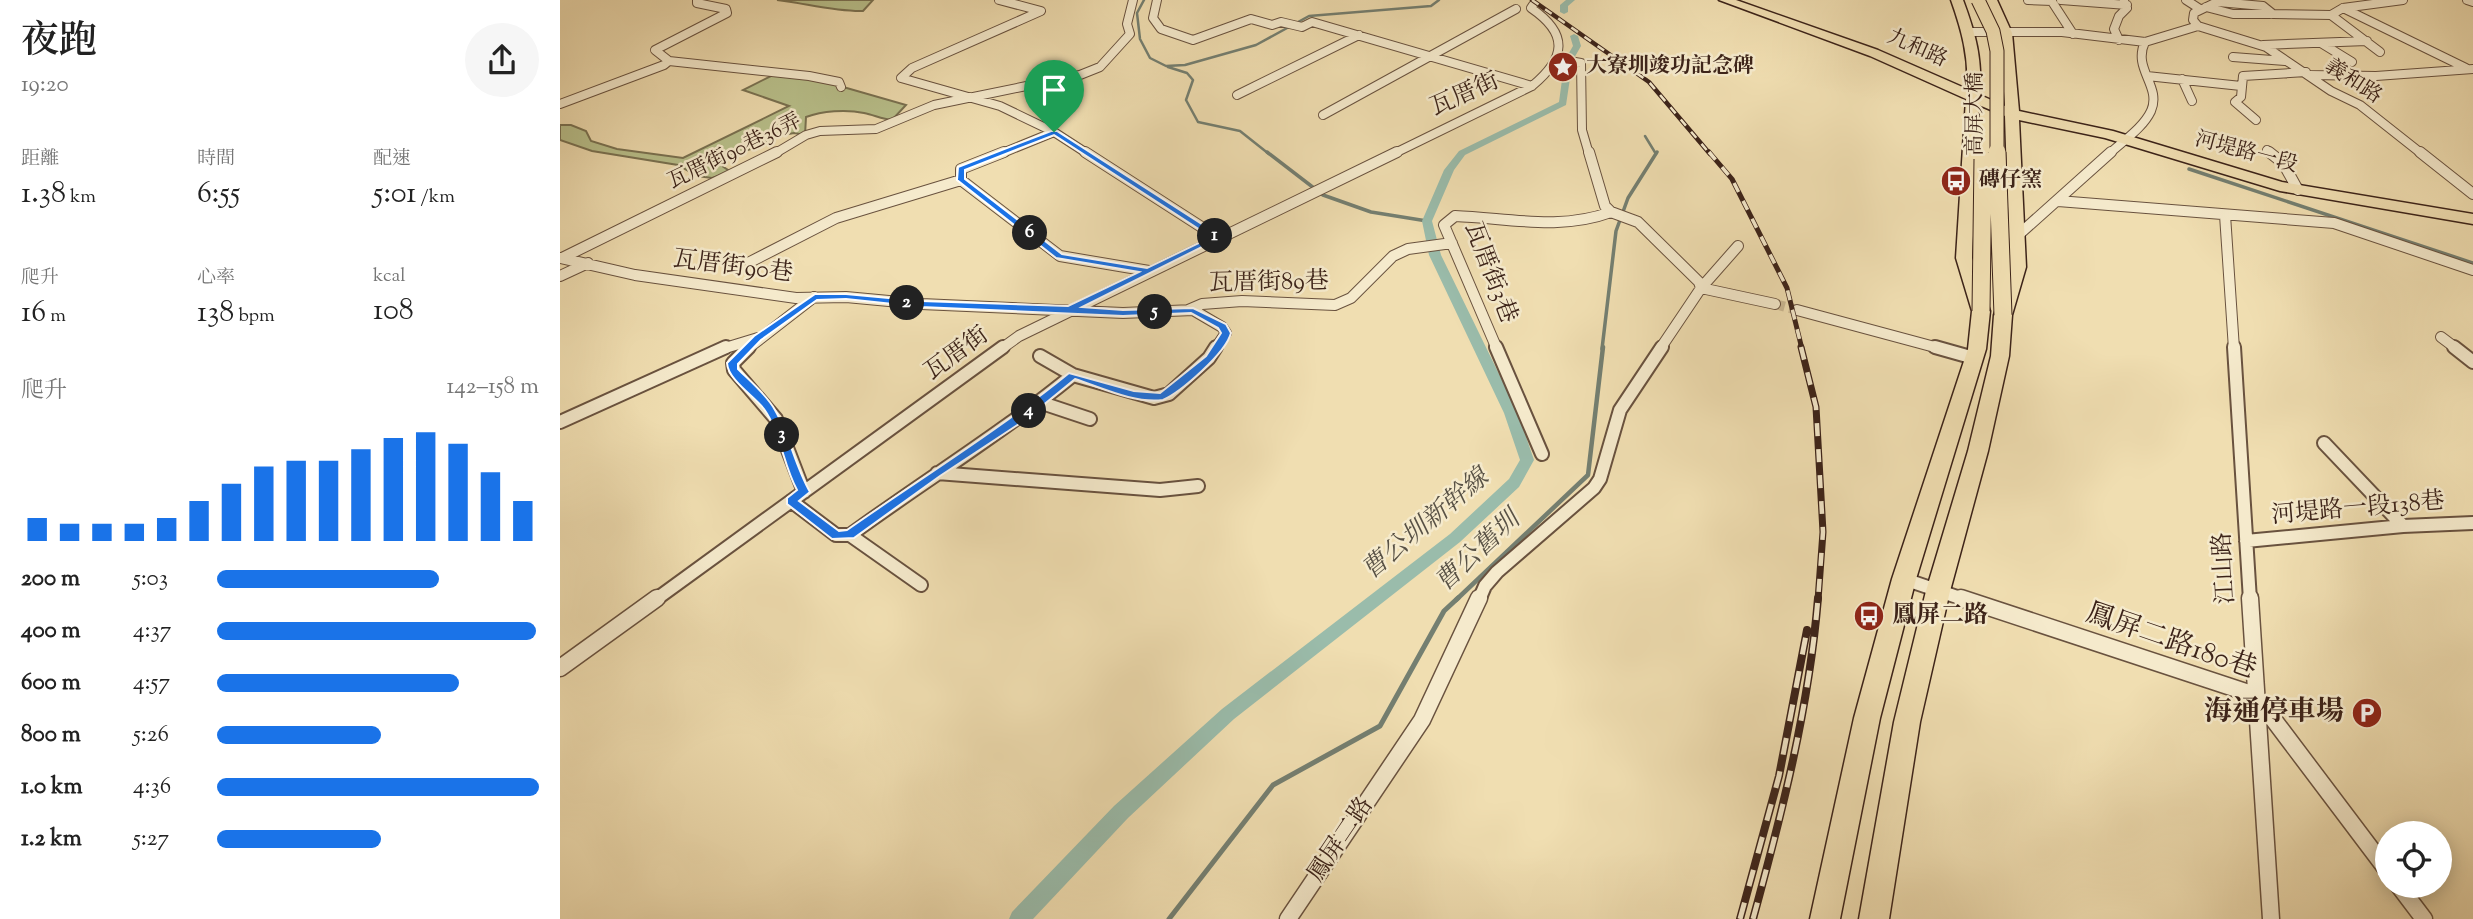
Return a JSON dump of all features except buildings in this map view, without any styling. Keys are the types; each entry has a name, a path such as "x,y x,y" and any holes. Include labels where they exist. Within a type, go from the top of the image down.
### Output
{"main road":[{"name":"九和路","path":"1724,0 1874,53 2012,114"},
{"path":"1874,919 1907,722 1938,591 1978,451 2000,356 1992,313 1964,258 1975,63 1969,32 1957,0"},
{"name":"高屏大橋","path":"1968,0 1982,31 1987,69 1982,198 1992,313"},
{"name":"高屏大橋","path":"1978,0 1993,31 1997,51 1997,201 1992,313"},
{"path":"1825,919 1867,718 1904,579 1961,409 1974,358 1992,313 2018,267 2006,33 1991,0"},
{"name":"河堤路一段","path":"2012,114 2126,140 2298,190 2473,219"}],"street":[{"path":"697,0 697,3 726,9 727,13 655,50 656,53 669,61 809,76 839,82 841,87"},
{"path":"999,0 1041,11 901,75 901,78 973,97 1032,118 1217,237"},
{"name":"瓦厝街90巷36弄","path":"561,258 788,147 806,135 820,131 876,129 925,108 1080,75 1100,67 1130,34 1127,24 1133,0"},
{"path":"1157,0 1153,18 1161,29 1193,40 1251,19 1272,25 1284,23 1297,26"},
{"path":"2028,0 2051,1 2073,34"},
{"path":"2062,0 2125,3 2114,29 2119,40"},
{"path":"2186,0 2203,8 2233,14 2330,15 2343,8 2403,0"},
{"path":"2467,0 2473,2"},
{"path":"1969,32 2073,34 2145,42 2198,26 2192,16 2220,1 2263,6 2273,14"},
{"path":"1533,5 1531,9 1556,28 1561,45 1558,59 1581,63 1582,130 1605,206 1614,213 1632,219 1699,282 1701,288 1775,304"},
{"path":"2343,8 2472,70"},
{"name":"瓦厝街","path":"1323,115 1516,9"},
{"path":"2330,15 2380,52"},
{"name":"瓦厝街","path":"1297,26 1302,27 1312,22 1532,86"},
{"name":"義和路","path":"2198,26 2262,45 2290,61 2331,91 2360,105 2473,194"},
{"path":"1237,95 1359,35"},
{"path":"2262,45 2367,41"},
{"path":"2016,237 2141,128 2153,105 2147,76 2139,62 2139,51 2145,42"},
{"path":"2320,43 2352,62"},
{"path":"2233,57 2290,61"},
{"name":"瓦厝街","path":"560,668 996,351 1070,309 1532,86 1549,74 1558,59"},
{"path":"560,104 657,70 669,61"},
{"path":"2256,120 2235,102 2241,97 2243,76 2376,76 2472,70"},
{"path":"2147,76 2241,86"},
{"path":"2182,79 2192,101"},
{"path":"961,180 961,169 1057,134"},
{"path":"2267,150 2283,163 2298,190"},
{"path":"750,262 836,218 961,180"},
{"path":"961,180 1060,256 1149,271"},
{"path":"2058,201 2334,223 2473,270"},
{"name":"瓦厝街3巷","path":"1542,454 1448,243 1444,225 1455,216 1538,223 1588,220 1614,213"},
{"name":"江山路","path":"2225,215 2241,423 2255,695 2271,919"},
{"name":"瓦厝街89巷","path":"1185,311 1202,304 1242,301 1335,305 1351,298 1393,256 1419,247 1448,243"},
{"name":"鳳屏二路","path":"1288,919 1422,720 1485,586 1497,572 1594,488 1600,479 1620,410 1701,288 1738,246"},
{"name":"瓦厝街90巷","path":"561,258 635,275 796,298 846,297 921,304 1070,309"},
{"path":"560,276 588,263"},
{"path":"804,492 794,474 782,434 769,409 733,369 733,363 758,338 815,297"},
{"name":"瓦厝街89巷","path":"1040,356 1073,375 1154,398 1169,394 1209,358 1226,333 1222,327 1201,313 1123,313 1070,309"},
{"path":"1797,310 1974,358"},
{"path":"2441,337 2473,362"},
{"path":"560,422 731,345 758,338"},
{"path":"850,535 936,473 1021,418 1073,375"},
{"path":"1039,402 1090,419"},
{"path":"2324,443 2403,526"},
{"path":"936,473 1160,490 1198,486"},
{"path":"791,501 836,535 850,535 921,585"},
{"name":"河堤路一段138巷","path":"2246,541 2403,526 2473,523"},
{"name":"鳳屏二路180巷","path":"1904,579 2255,695 2375,854"},
{"path":"2408,898 2424,919"}],"green space":[{"path":"777,0 873,0 863,11 853,11"},
{"path":"773,75 805,76 906,105 892,120 850,111 827,112 806,117 805,135 794,133 772,137 764,145 728,156 719,164 731,172 712,178 697,176 678,165 592,151 560,140 560,125 571,125 586,131 591,141 617,149 683,158 789,106 743,90"}],"waterway":[{"path":"1144,0 1137,13 1140,39 1150,58 1166,66 1185,65 1256,45 1309,16 1431,6 1439,0"},
{"name":"曹公圳新幹線","path":"1564,12 1564,5 1571,0"},
{"name":"曹公圳新幹線","path":"1570,58 1577,46 1574,36"},
{"name":"曹公圳新幹線","path":"1019,919 1121,812 1228,714 1455,538 1514,483 1527,460 1511,413 1435,255 1427,221 1449,170 1462,153 1563,103 1568,65"},
{"path":"1168,67 1187,73 1193,80 1186,100 1198,122 1240,131 1269,154"},
{"name":"曹公舊圳","path":"1645,136 1656,154"},
{"path":"1267,152 1323,195 1371,212 1427,221"},
{"name":"曹公舊圳","path":"1602,349 1616,231 1628,198 1656,154"},
{"path":"2189,169 2473,263"},
{"name":"曹公舊圳","path":"1456,600 1588,475 1603,347"},
{"name":"曹公舊圳","path":"1169,919 1273,785 1380,726 1444,611 1458,598"}],"tunnel":[{"path":"1775,304 1797,310"}],"railway":[{"path":"1532,0 1649,82 1710,154"},
{"path":"1709,152 1732,179 1787,288 1802,349"},
{"path":"1801,347 1816,407 1823,532 1818,600"},
{"path":"1753,919 1784,800 1801,720 1818,598"},
{"path":"1740,919 1779,776 1807,630"}],"place":[{"name":"大寮圳竣功記念碑","path":"1563,67"},
{"name":"磚仔窯","path":"1956,181"},
{"name":"鳳屏二路","path":"1869,616"},
{"name":"海通停車場","path":"2367,713"}],"route":[{"path":"1054,132 961,169 961,180 1060,256 1071,259 1149,271 1070,309 1123,313 1193,310 1222,327 1226,333 1224,339 1209,358 1169,394 1163,396 1154,398 1133,394 1073,375 1021,418 936,473 850,535 836,535 791,501 804,492 794,474 782,434 769,409 733,369 733,363 758,338 815,297 1070,309 1217,237 1054,132"}]}
